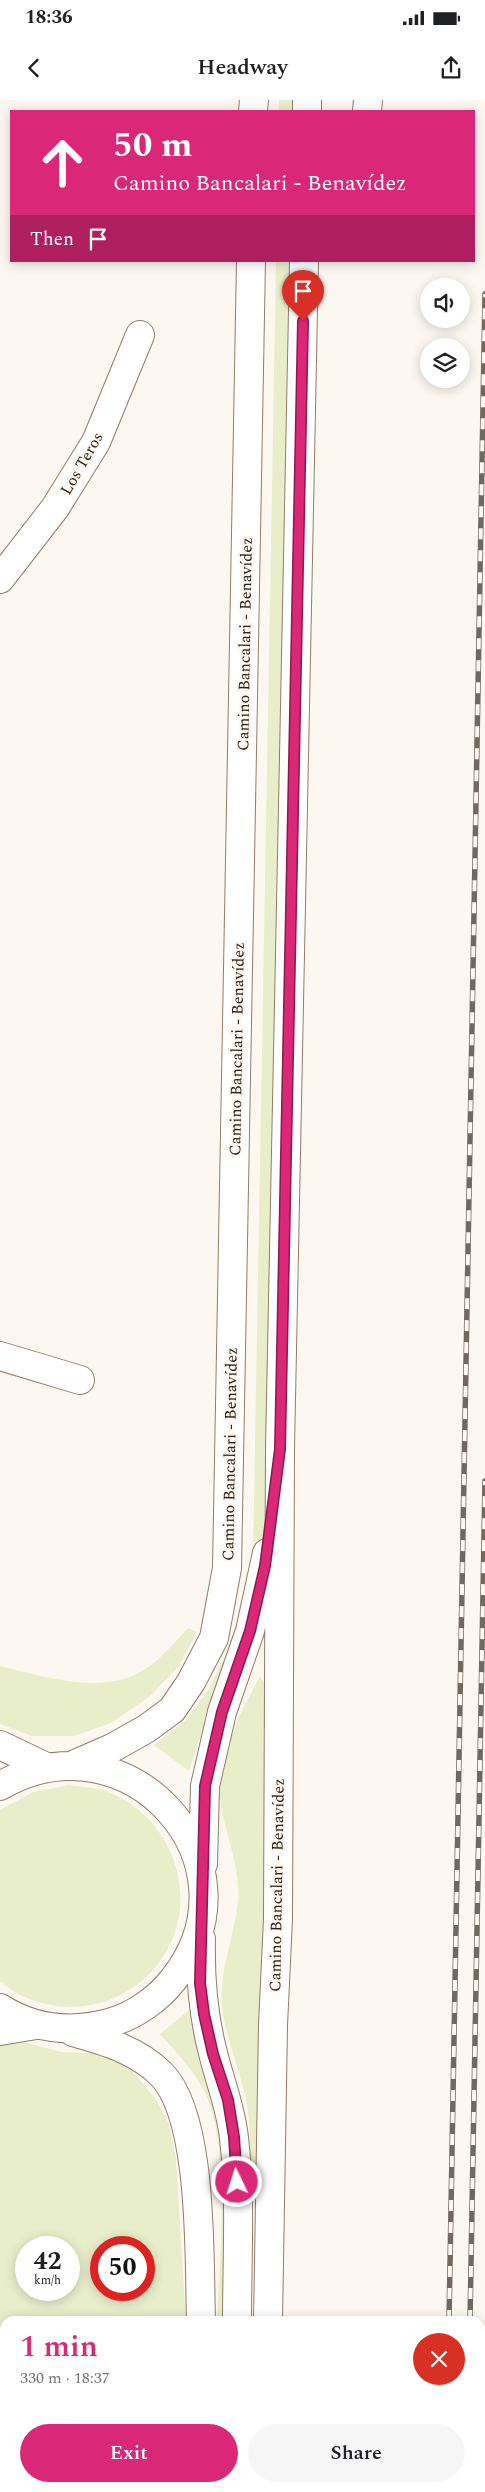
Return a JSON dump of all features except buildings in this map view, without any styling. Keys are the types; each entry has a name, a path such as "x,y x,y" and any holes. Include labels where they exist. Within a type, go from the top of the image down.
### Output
{"main road":[{"name":"Camino Bancalari - Benavídez","path":"0,1786 18,1775 60,1766 112,1748 146,1729 172,1710 191,1682 214,1638 227,1568 251,262"},
{"name":"Camino Bancalari - Benavídez","path":"268,2316 273,2026 278,1919 280,1449 304,262"},
{"name":"Los Teros","path":"0,579 55,508 96,442 140,335"},
{"path":"0,1356 80,1380"},
{"name":"Camino Bancalari - Benavídez","path":"238,2316 237,2182 234,2137 228,2100 213,2054 204,2014 200,1983 205,1786 222,1712 250,1631 265,1566 280,1449"},
{"path":"0,1744 60,1766 106,1770 137,1783 164,1804 185,1831 198,1862 203,1905 195,1942 182,1968 158,1996 143,2008 118,2021 90,2028 49,2027 0,2031"},
{"path":"0,2008 49,2027 118,2045 162,2075 177,2094 184,2114 197,2193 201,2316"}],"green space":[{"path":"279,100 292,100 292,110 279,110"},
{"path":"276,262 289,262 269,1488 263,1555 215,1709 199,1740 189,1771 154,1745 185,1721 209,1689 225,1656 249,1592 253,1557"},
{"path":"188,1628 197,1632 179,1666 149,1697 111,1723 74,1736 32,1736 0,1724 0,1666 76,1682 114,1681 133,1676 150,1666"},
{"path":"260,1676 267,1687 266,2169 248,2182 250,2148 247,2102 226,2028 222,2006 223,1980 236,1915 238,1889 235,1864 222,1813 219,1784 221,1768 230,1736"},
{"path":"69,1785 106,1791 135,1807 151,1822 169,1849 180,1885 179,1919 168,1949 148,1975 123,1994 92,2005 58,2006 22,1996 0,1981 0,1810 33,1792"},
{"path":"195,2005 226,2120 227,2316 217,2316 222,2203 218,2142 213,2115 204,2091 195,2075 160,2034"},
{"path":"6,2037 61,2052 107,2054 129,2066 157,2101 169,2124 176,2158 186,2316 0,2316 0,2039"}],"railway":[{"path":"449,2316 485,294"},
{"path":"470,2316 485,1481"}],"route":[{"path":"237,2182 234,2137 228,2100 213,2054 204,2014 200,1983 205,1786 222,1712 250,1631 265,1566 280,1449 303,321"}]}
